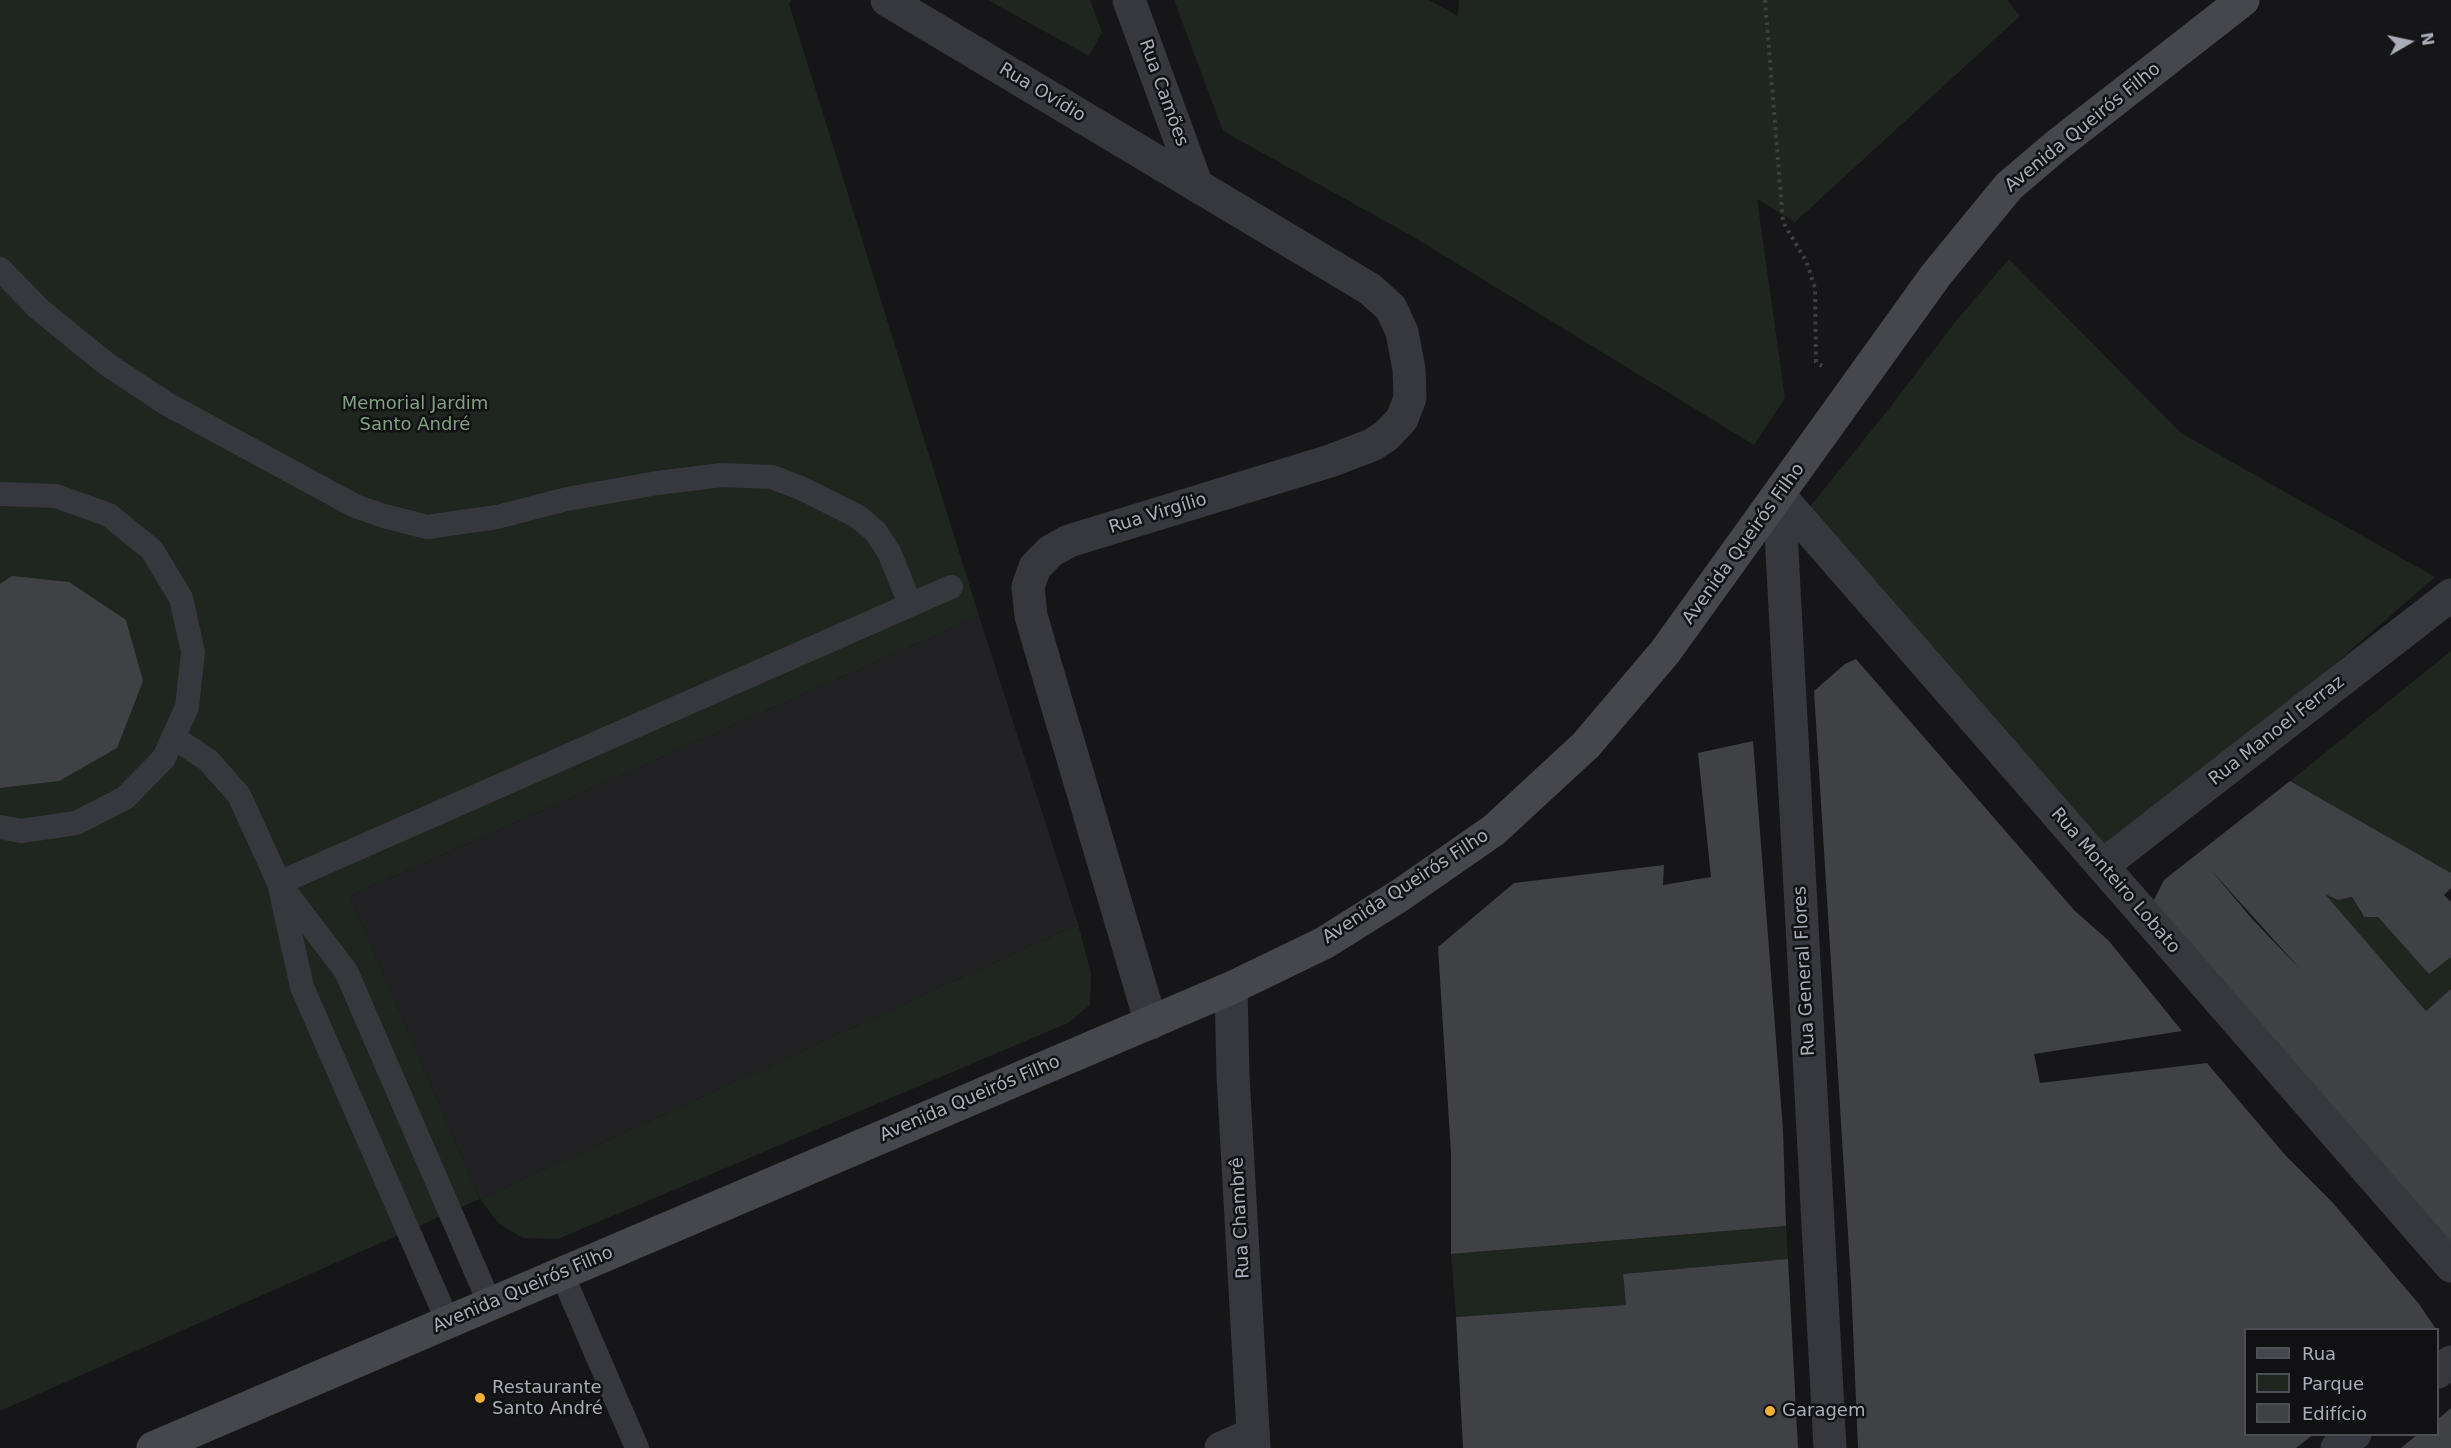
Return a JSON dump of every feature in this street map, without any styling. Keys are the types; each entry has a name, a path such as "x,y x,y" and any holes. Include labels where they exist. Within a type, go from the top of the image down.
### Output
{"main road":[{"name":"Avenida Queirós Filho","path":"153,1448 1231,988 1324,943 1399,896 1494,830 1586,745 1665,652 1936,275 2009,186 2056,146 2242,0"}],"street":[{"name":"Rua Ovídio","path":"887,0 1197,186"},
{"name":"Rua Camões","path":"1129,0 1197,186"},
{"name":"Rua Virgílio","path":"1151,1023 1031,616 1028,587 1035,567 1051,551 1069,541 1330,461 1372,445 1386,436 1402,419 1410,398 1409,369 1402,332 1391,308 1370,289 1197,186"},
{"name":"Rua Monteiro Lobato","path":"1779,495 2451,1266"},
{"name":"Rua General Flores","path":"1779,495 1830,1448"},
{"name":"Rua Manoel Ferraz","path":"2103,866 2451,595"},
{"name":"Rua Chambrê","path":"1231,988 1234,1088 1254,1441"},
{"path":"2439,1371 2451,1362"},
{"path":"2337,1448 2352,1436"},
{"path":"1221,1448 1254,1441"}],"lane":[{"path":"0,269 39,309 118,372 209,428 316,483 355,506 427,527 497,517 567,500 657,483 722,475 772,477 803,489 848,512 875,531 889,552 910,604"},
{"path":"0,494 56,496 88,507 109,515 152,550 181,598 193,652 187,707 164,758 125,798 76,823 11,829 0,847"},
{"path":"279,884 951,587"},
{"path":"173,737 208,760 239,795 279,884 302,987 448,1322"},
{"path":"279,884 346,971 490,1304"},
{"path":"562,1274 637,1448"}],"path":[{"path":"1765,0 1783,222 1806,261 1815,288 1816,362 1854,390"}],"shaded area":[{"path":"979,616 1078,924 480,1199 350,896"}],"green space":[{"name":"Memorial Jardim Santo André","path":"0,0 791,0 789,4 979,616 350,896 480,1199 0,1411"},
{"path":"988,0 1090,0 1102,32 1089,56"},
{"path":"1174,0 1429,0 1458,16 1459,0 2007,0 2020,16 1795,222 1757,199 1785,398 1754,445 1412,236 1223,131"},
{"path":"2009,259 2181,433 2435,577 2102,866 1800,519 1956,321"},
{"path":"2451,651 2451,873 2290,781"},
{"path":"2325,894 2338,900 2352,897 2363,917 2378,917 2429,973 2451,957 2451,989 2426,1011"},
{"path":"1078,924 1091,973 1090,1005 1068,1023 558,1239 523,1238 499,1224 480,1199"},
{"path":"1786,1226 1788,1259 1623,1274 1626,1305 1456,1317 1451,1254"}],"building":[{"path":"12,576 69,582 126,620 143,681 117,748 59,781 0,788 0,584"},
{"path":"1856,659 2074,910 2109,941 2182,1031 2034,1054 2040,1083 2207,1063 2286,1156 2333,1203 2419,1304 2435,1328 2244,1328 2244,1436 2311,1436 2296,1448 1858,1448 1851,1282 1814,691 1845,664"},
{"path":"1753,741 1783,1130 1786,1226 1451,1254 1451,1153 1438,947 1514,883 1664,865 1663,885 1711,877 1698,753"},
{"path":"2290,781 2451,873 2451,888 2444,895 2451,902 2451,957 2429,974 2378,917 2364,917 2352,897 2338,900 2325,894 2426,1011 2451,989 2451,1255 2151,906 2164,880","holes":["2211,870 2302,971 2253,920"]},
{"path":"1788,1259 1798,1448 1463,1448 1456,1317 1626,1305 1623,1274"},
{"path":"2451,1408 2451,1448 2401,1448 2416,1436 2439,1436 2439,1418"}],"place":[{"name":"Restaurante Santo André","path":"480,1398"},
{"name":"Garagem","path":"1770,1411"}]}
